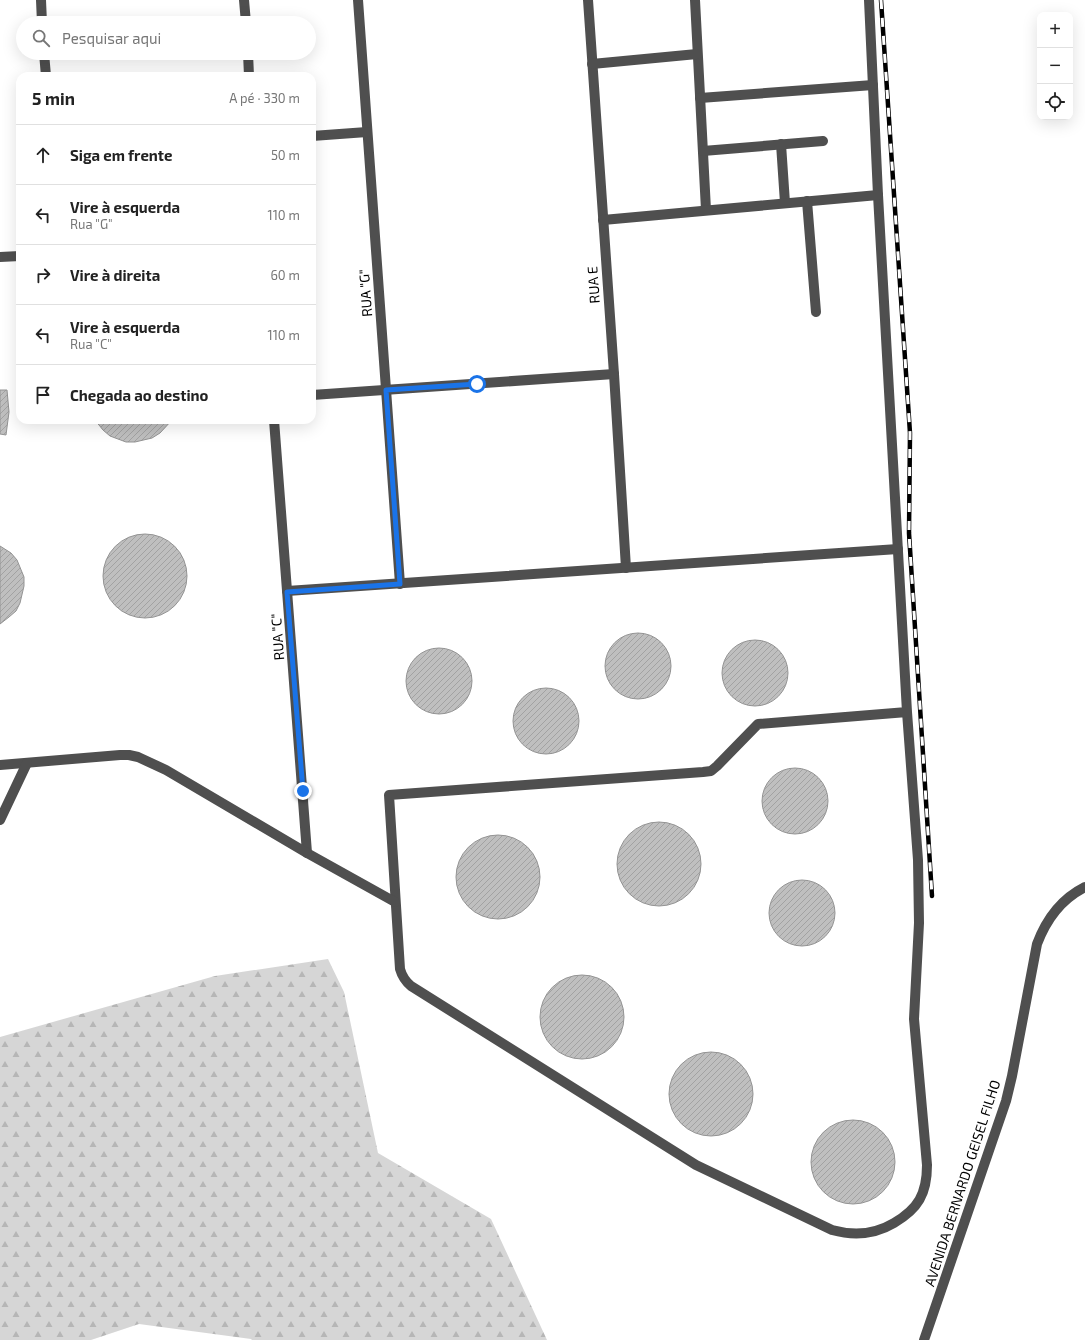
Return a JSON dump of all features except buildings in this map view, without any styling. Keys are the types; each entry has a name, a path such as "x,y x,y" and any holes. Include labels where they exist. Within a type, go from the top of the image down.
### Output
{"street":[{"path":"41,0 42,16"},
{"path":"244,0 245,16"},
{"name":"RUA \"G\"","path":"358,0 400,584"},
{"name":"RUA E","path":"588,0 626,568"},
{"path":"695,0 706,210"},
{"path":"869,0 878,194 907,712 918,868 919,923 914,998 915,1037 927,1173 924,1190 920,1198 906,1216 879,1231 856,1234 832,1230 696,1165 411,986 402,976 400,969 395,902 389,796 703,772 711,770 717,766 758,724 907,712"},
{"path":"592,64 698,54"},
{"path":"45,60 46,72"},
{"path":"248,60 249,72"},
{"path":"700,98 873,85"},
{"path":"316,136 367,132"},
{"path":"703,152 823,141"},
{"path":"781,144 785,203"},
{"path":"603,220 878,194"},
{"path":"807,201 816,312"},
{"path":"0,257 16,256"},
{"path":"316,395 614,374"},
{"name":"RUA \"C\"","path":"274,424 307,853"},
{"path":"287,592 898,549"},
{"path":"0,765 120,755 138,757 166,770 307,853 395,902"},
{"path":"0,820 27,763"},
{"name":"AVENIDA BERNARDO GEISEL FILHO","path":"923,1340 1006,1101 1037,944 1046,923 1057,908 1085,886"}],"green space":[{"path":"328,959 344,992 378,1153 491,1219 547,1340 252,1340 139,1324 91,1340 0,1340 0,1037 215,976"}],"railway":[{"path":"881,0 910,433 909,533 932,896"}],"route":[{"path":"303,791 287,592 400,584 386,390 477,384"}]}
